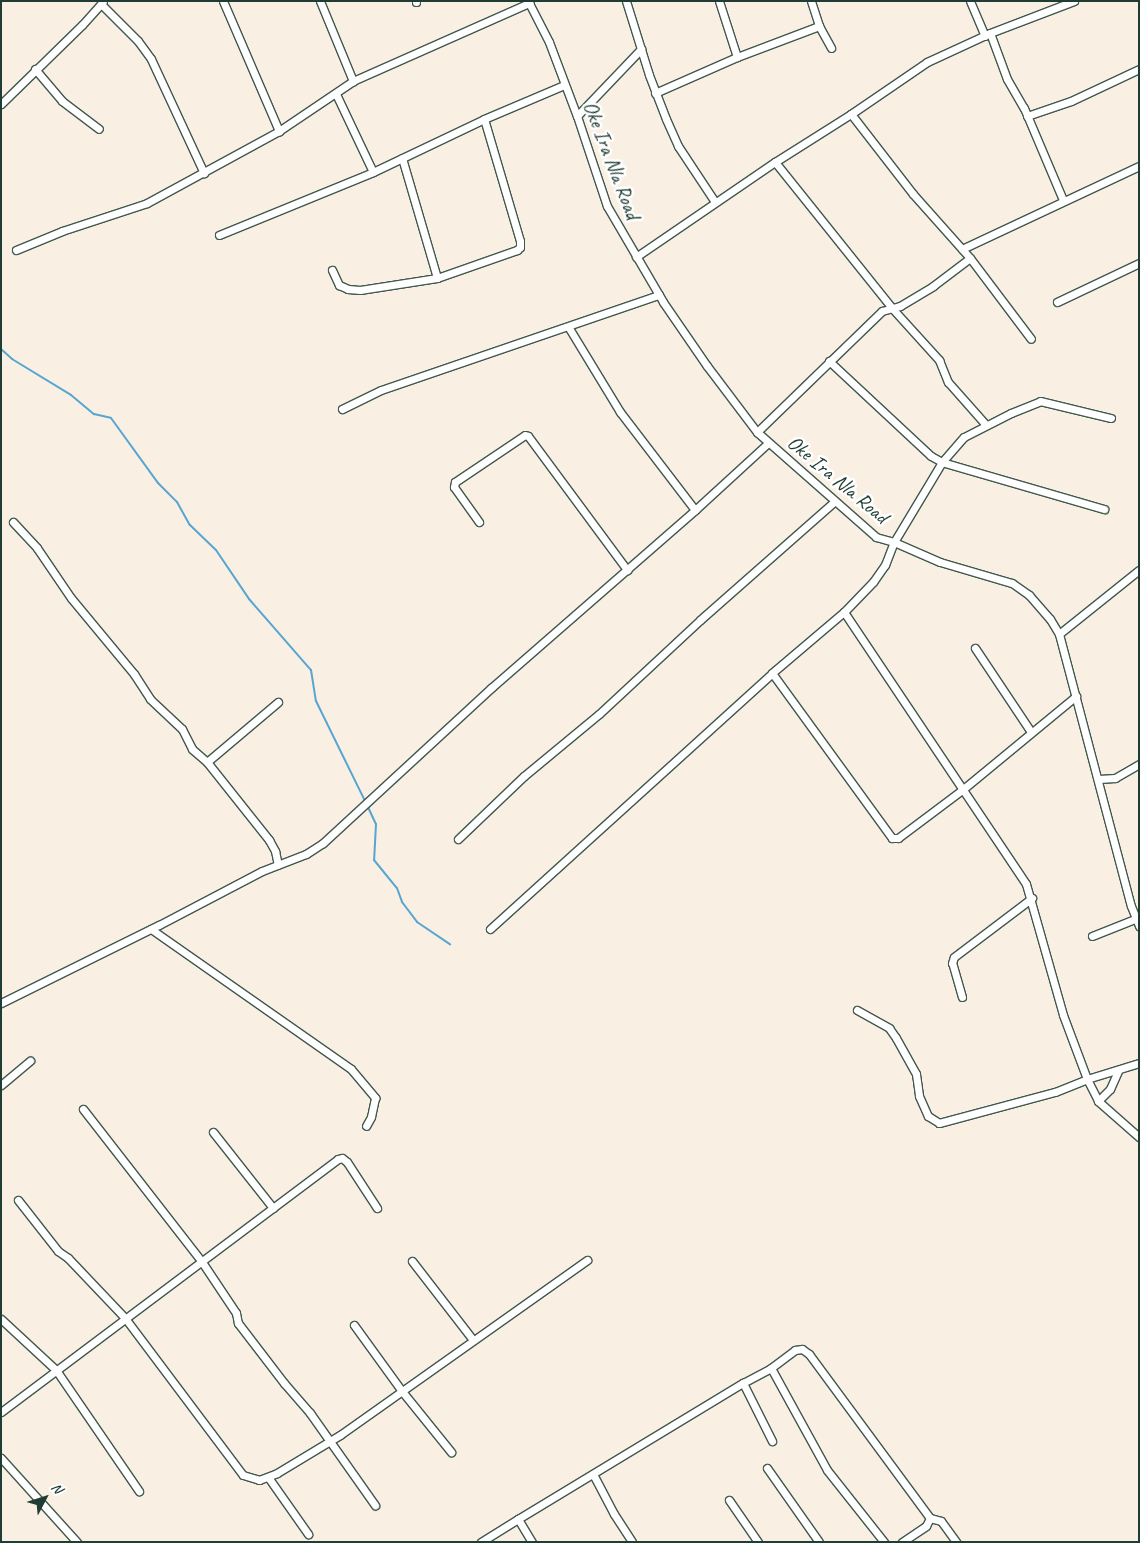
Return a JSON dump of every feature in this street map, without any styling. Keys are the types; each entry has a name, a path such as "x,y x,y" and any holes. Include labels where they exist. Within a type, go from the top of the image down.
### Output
{"street":[{"path":"223,1 279,131"},
{"path":"320,1 353,81"},
{"path":"626,1 655,93 678,146 716,202"},
{"path":"719,1 737,57"},
{"path":"811,1 819,26 831,48"},
{"path":"970,1 1027,116 1063,200"},
{"path":"636,257 927,62 988,34 1074,1"},
{"path":"16,250 70,228 147,202 279,131 353,81 529,2"},
{"name":"Oke Ira Nla Road","path":"529,2 549,42 577,116 607,206 659,296 707,366 757,432 834,502 876,537 894,542 940,562 1012,583 1041,607 1059,634 1099,778 1135,919 1139,926"},
{"path":"1,104 102,3 138,41 152,59 204,173"},
{"path":"655,93 737,57 819,26"},
{"path":"577,116 640,49"},
{"path":"35,69 62,101 99,129"},
{"path":"1027,116 1071,101 1139,69"},
{"path":"219,235 373,172 484,119 564,85"},
{"path":"336,94 373,172"},
{"path":"851,114 913,194 970,258 1031,339"},
{"path":"332,270 340,285 348,289 360,290 437,278 517,250 520,246 484,119"},
{"path":"402,158 437,278"},
{"path":"776,162 891,307 939,360 948,382 986,424"},
{"path":"962,249 1139,166"},
{"path":"757,432 882,311 900,306 933,286 970,258"},
{"path":"1057,302 1139,263"},
{"path":"342,409 381,390 659,296"},
{"path":"569,328 620,412 695,510"},
{"path":"829,361 931,456 942,462 1104,509"},
{"path":"490,929 772,673 844,612 873,582 885,565 894,542 942,462 964,437 986,424 1040,401 1110,418"},
{"path":"479,522 454,487 455,482 525,435 528,436 627,570"},
{"path":"1,1003 151,929 262,871 306,854 330,838 491,688 695,510 768,443"},
{"path":"458,838 524,776 599,714 700,620 834,502"},
{"path":"13,522 37,548 71,598 134,674 150,700 182,730 192,749 207,762 269,840 275,851 278,865"},
{"path":"1059,634 1137,572 1139,582"},
{"path":"844,612 1026,884 1032,898 1063,1015 1087,1079 1098,1101 1139,1137"},
{"path":"975,648 1031,732"},
{"path":"772,673 892,838 898,838 962,790 1076,696"},
{"path":"207,762 278,702"},
{"path":"1099,778 1115,778 1139,764"},
{"path":"962,997 952,963 954,957 1032,898"},
{"path":"1092,936 1135,919"},
{"path":"151,929 351,1068 374,1098 372,1117 366,1126"},
{"path":"857,1010 889,1028 916,1074 919,1096 928,1116 939,1123 1055,1092 1139,1062"},
{"path":"1,1085 30,1061"},
{"path":"1098,1101 1110,1089 1118,1070"},
{"path":"83,1109 202,1262 236,1313 238,1323 330,1440 374,1505"},
{"path":"213,1132 273,1208"},
{"path":"1,1412 328,1165 342,1158 377,1208"},
{"path":"18,1200 58,1251 68,1258 125,1318 243,1475 260,1480 330,1440 587,1260"},
{"path":"412,1261 473,1340"},
{"path":"1,1320 56,1370 139,1490"},
{"path":"354,1325 401,1390 451,1452"},
{"path":"481,1542 743,1382 771,1368 795,1350 802,1349 809,1354 930,1518 941,1521 956,1542"},
{"path":"771,1368 827,1470 884,1542"},
{"path":"743,1382 772,1441"},
{"path":"1,1458 78,1542"},
{"path":"767,1468 819,1542"},
{"path":"593,1474 607,1502 632,1542"},
{"path":"268,1477 308,1534"},
{"path":"729,1500 758,1542"},
{"path":"905,1541 926,1526 930,1518"},
{"path":"518,1519 532,1542"}],"waterway":[{"path":"1,349 12,359 71,395 94,414 111,418 158,483 177,502 190,525 216,550 249,599 311,670 316,701 365,801"},
{"path":"367,805 376,824 374,860 397,888 402,902 417,922 450,944"}]}
